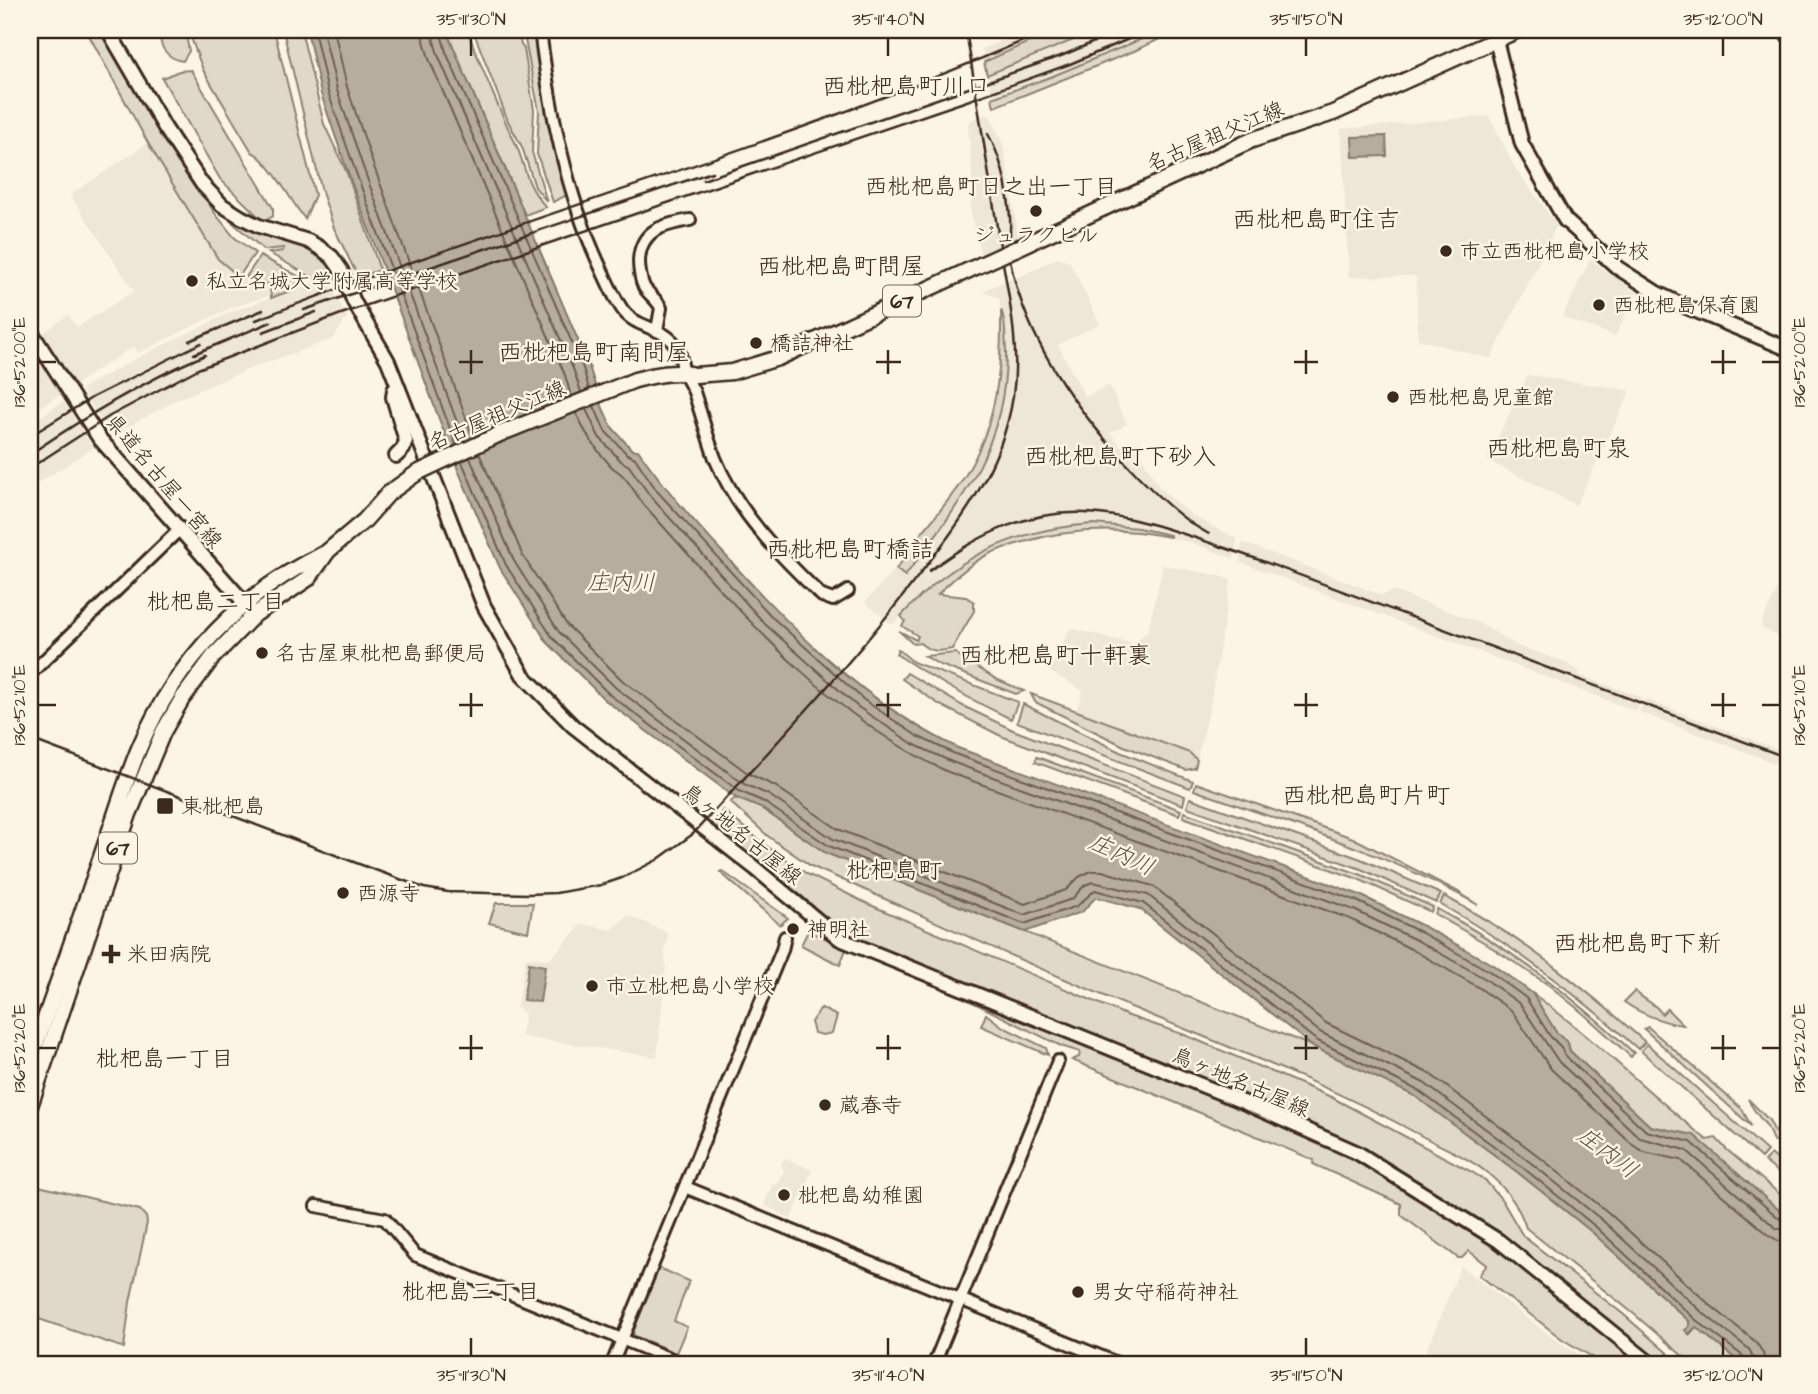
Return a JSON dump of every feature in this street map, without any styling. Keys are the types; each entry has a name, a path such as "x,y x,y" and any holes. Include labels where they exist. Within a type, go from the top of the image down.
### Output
{"main road":[{"name":"鳥ヶ地名古屋線","path":"108,30 202,184 222,205 259,226 308,241 331,257 341,270 354,302 388,362 484,606 523,675 573,726 756,869 840,939 1243,1102 1358,1153 1499,1241 1651,1364"},
{"name":"名古屋祖父江線","path":"30,1060 148,730 183,668 201,646 250,609 309,578 328,551 365,520 389,493 417,473 502,433 635,380 651,376 732,372 778,358 1252,140 1333,113 1494,35 1518,30"},
{"path":"1494,35 1522,144 1565,220 1618,268 1657,293 1788,349"},
{"name":"県道名古屋一宮線","path":"30,330 99,438 250,609"},
{"path":"395,382 393,397 406,441 396,456"},
{"name":"名古屋祖父江線","path":"30,1107 130,814 163,732 197,676 250,609"}],"street":[{"path":"540,30 560,146 586,236 614,296 625,314 637,323 670,338 679,349 716,459 740,505 771,544 822,596 832,600 848,592"},
{"path":"1784,30 1788,37"},
{"path":"657,330 661,308 642,283 640,247 645,239 660,228 691,220"},
{"path":"30,674 179,530"},
{"path":"612,1364 782,950 785,937"},
{"path":"934,1364 1058,1061"},
{"path":"685,1187 1119,1364"},
{"path":"316,1206 385,1219 415,1255 683,1364"}],"shaded area":[{"path":"86,30 103,30 214,212 234,237 255,253 240,275 218,259 148,143"},
{"path":"162,30 181,30 189,51 183,61 173,58 165,51 161,41"},
{"path":"188,30 274,30 315,195 305,219 273,172 252,152 203,70"},
{"path":"283,30 301,30 324,124 347,173 380,270 358,277 334,228 322,192"},
{"path":"446,30 467,30 529,182 546,207 525,215"},
{"path":"473,30 518,30 524,49 534,110 532,152 547,202 535,187 522,147 508,121"},
{"path":"523,30 532,30 538,46 569,194 553,202 537,154 539,111"},
{"path":"1027,30 1179,30 994,107 982,49"},
{"path":"1056,30 1098,30 987,75 984,62"},
{"path":"1163,30 1179,30 994,107 992,98"},
{"path":"191,70 273,208 273,216 264,222 220,179 162,78 179,71"},
{"path":"986,114 990,116 1003,144 1018,234 1016,242 982,259 970,210 973,191 968,125 971,120"},
{"name":"市立西枇杷島小学校","path":"1489,116 1515,168 1557,225 1491,358 1487,358 1418,339 1416,276 1349,277 1341,129"},
{"name":"私立名城大学附属高等学校","path":"148,143 218,259 236,274 270,285 271,295 230,308 138,353 134,346 30,414 30,343 68,315 77,327 134,291 70,195"},
{"path":"232,222 303,245 319,255 336,273 318,281 269,253 283,251 284,248 264,250"},
{"path":"260,256 300,277 295,289 271,298 270,285 246,277"},
{"path":"1057,258 1070,262 1100,324 1058,345 1085,397 1109,385 1127,424 1110,433 1126,452 1141,440 1141,454 1157,484 1167,495 1193,516 1237,539 1234,559 1193,543 1142,531 1098,529 1061,533 989,553 956,576 938,595 905,621 900,617 892,625 865,602 907,555 905,553 965,476 978,449 997,392 1001,366 1000,304 999,298 983,291"},
{"name":"西枇杷島保育園","path":"1590,259 1637,293 1615,336 1562,317"},
{"path":"326,278 347,317 333,339 254,367 178,399 111,436 81,389 231,312"},
{"path":"1001,310 1005,323 1004,385 989,445 961,498 905,576 896,569 907,555 905,553 965,476 984,436 991,416 998,375"},
{"path":"1528,375 1630,392 1576,505 1487,460"},
{"path":"64,401 93,448 30,488 30,424"},
{"path":"1093,524 1138,528 1170,537 1132,532 1076,532 1039,538 1001,549 968,567 938,594 966,597 974,602 974,611 952,649 935,651 920,643 913,644 899,631 916,640 918,636 902,626 905,621 901,616 942,578 987,550 1037,532"},
{"path":"1242,542 1382,595 1394,591 1477,622 1518,646 1563,661 1580,672 1579,675 1641,697 1636,711 1240,562"},
{"path":"1163,565 1231,580 1209,711 1197,760 1190,753 1076,711 1083,691 1049,671 1070,628 1134,644 1148,630"},
{"path":"1788,566 1788,641 1762,628 1761,624"},
{"path":"898,649 913,662 1018,702 1011,719 924,672 896,654"},
{"path":"955,653 996,679 1024,691 1016,694 938,664 925,656"},
{"path":"907,673 963,706 1013,730 1185,796 1183,805 1001,736 940,705 902,679"},
{"path":"1031,694 1190,753 1197,760 1195,768 1186,770 1124,746 1035,702"},
{"path":"1645,699 1788,753 1788,768 1639,712"},
{"path":"1023,704 1120,752 1193,781 1190,788 1017,722"},
{"path":"1037,757 1181,810 1179,815 1035,762"},
{"path":"1196,783 1353,838 1457,891 1478,905 1374,855 1194,790"},
{"path":"736,798 761,808 826,853 1312,1046 1415,1096 1592,1232 1689,1321 1690,1334 1696,1327 1742,1364 1692,1364 1526,1228 1517,1206 1502,1187 1465,1158 1312,1082 1050,973 811,866 769,837 730,802"},
{"path":"1190,798 1361,859 1441,894 1436,903 1361,869 1187,807"},
{"path":"723,810 765,845 807,874 868,904 1126,1015 1185,1035 1331,1097 1472,1172 1486,1181 1502,1200 1523,1236 1623,1314 1680,1364 1661,1364 1503,1236 1355,1145 1246,1096 1116,1047 839,934 803,897 761,867 712,824"},
{"path":"1184,812 1362,875 1433,907 1431,912 1358,879 1183,817"},
{"path":"720,872 788,918 780,925"},
{"path":"1444,896 1499,928 1549,963 1645,1042 1638,1049 1543,971 1440,904"},
{"path":"496,903 533,903 528,932 489,923"},
{"path":"1437,909 1516,957 1588,1012 1634,1053 1631,1057 1550,986 1435,914"},
{"name":"市立枇杷島小学校","path":"628,915 666,932 668,936 664,951 666,965 657,1057 524,1037 521,1034 525,1014 517,1007 526,957 550,959 582,924 611,930"},
{"path":"808,931 847,947 840,965 801,945"},
{"path":"1635,991 1662,1014 1667,1009 1683,1025 1652,1017 1624,1002"},
{"path":"954,993 1242,1108 1351,1156 1453,1215 1613,1337 1644,1364 1604,1364 1562,1339 1479,1275 1487,1265 1469,1251 1462,1258 1458,1258 1401,1215 1401,1204 1313,1164 1314,1160 1072,1060 1079,1057 1080,1052 1061,1046"},
{"path":"1532,993 1577,1028 1707,1140 1716,1138 1788,1201 1788,1218 1694,1136 1650,1126 1570,1051 1568,1043 1556,1032"},
{"path":"821,1008 837,1016 832,1033 814,1033 811,1022"},
{"path":"986,1014 1003,1027 1046,1048 1048,1055 981,1026"},
{"path":"1648,1027 1742,1109 1751,1126 1644,1029"},
{"path":"1647,1044 1767,1151 1761,1158 1641,1051"},
{"path":"1748,1099 1769,1120 1775,1132 1788,1119 1788,1125 1774,1142 1767,1127"},
{"path":"1771,1154 1788,1169 1788,1181 1764,1161"},
{"name":"枇杷島幼稚園","path":"784,1158 812,1170 791,1219 764,1205 772,1185 778,1184 784,1170 781,1166"},
{"path":"30,1184 140,1210 146,1217 124,1348 30,1316"},
{"path":"1461,1266 1554,1339 1595,1364 1421,1364"},
{"path":"659,1268 689,1281 674,1321 687,1327 676,1353 633,1333"}],"water":[{"name":"庄内川","path":"307,30 446,30 589,366 611,426 632,450 638,450 702,530 778,612 833,664 892,710 958,748 1360,895 1493,965 1532,993 1556,1032 1568,1043 1570,1051 1650,1126 1694,1135 1788,1218 1788,1364 1742,1364 1696,1327 1689,1334 1685,1330 1689,1327 1689,1321 1592,1232 1516,1171 1415,1096 1312,1046 1140,909 1096,897 1082,912 1025,932 826,853 761,808 736,798 605,700 547,642 500,568 458,470 348,173 321,94"},
{"path":"1386,136 1387,156 1353,157 1352,137"},
{"path":"529,963 545,966 540,1002 523,1000"}],"waterway":[{"path":"31,1146 36,1162 34,1172"}],"railway":[{"path":"30,739 424,888 448,892 556,893 601,885 622,878 657,860 693,834 857,652 926,566 974,499 987,475 1007,424 1015,375 1014,334 966,30"},
{"path":"256,320 454,247 852,109 1048,30"},
{"path":"703,180 1061,56 1122,30"},
{"path":"30,468 110,416 198,369 341,314 964,102 1070,64 1150,30"},
{"path":"988,134 1001,164 1006,185 1011,265 1019,295 1044,352 1078,405 1118,454 1172,508 1209,534"},
{"path":"304,310 712,172"},
{"path":"189,341 263,310"},
{"path":"263,332 316,312"},
{"path":"194,354 271,322"},
{"path":"30,436 93,397 201,343"},
{"path":"30,454 115,400 205,355"},
{"path":"929,571 973,542 1013,524 1051,515 1088,513 1126,518 1254,558 1788,758"}],"place":[{"name":"ジュラクビル","path":"1036,211"},
{"name":"市立西枇杷島小学校","path":"1446,251"},
{"name":"私立名城大学附属高等学校","path":"192,281"},
{"name":"西枇杷島保育園","path":"1599,305"},
{"name":"橋詰神社","path":"756,343"},
{"name":"西枇杷島児童館","path":"1393,397"},
{"name":"名古屋東枇杷島郵便局","path":"262,653"},
{"name":"東枇杷島","path":"165,806"},
{"name":"西源寺","path":"343,893"},
{"name":"神明社","path":"793,929"},
{"name":"米田病院","path":"111,954"},
{"name":"市立枇杷島小学校","path":"592,986"},
{"name":"蔵春寺","path":"825,1105"},
{"name":"枇杷島幼稚園","path":"784,1195"},
{"name":"男女守稲荷神社","path":"1078,1292"}],"district":[{"name":"西枇杷島町川口","path":"906,86"},
{"name":"西枇杷島町日之出一丁目","path":"991,186"},
{"name":"西枇杷島町住吉","path":"1316,219"},
{"name":"西枇杷島町問屋","path":"841,266"},
{"name":"西枇杷島町南問屋","path":"594,352"},
{"name":"西枇杷島町泉","path":"1558,448"},
{"name":"西枇杷島町下砂入","path":"1120,456"},
{"name":"西枇杷島町橋詰","path":"850,549"},
{"name":"枇杷島二丁目","path":"216,601"},
{"name":"西枇杷島町十軒裏","path":"1055,655"},
{"name":"西枇杷島町片町","path":"1366,795"},
{"name":"枇杷島町","path":"894,870"},
{"name":"西枇杷島町下新","path":"1637,943"},
{"name":"枇杷島一丁目","path":"165,1058"},
{"name":"枇杷島三丁目","path":"471,1291"}]}
